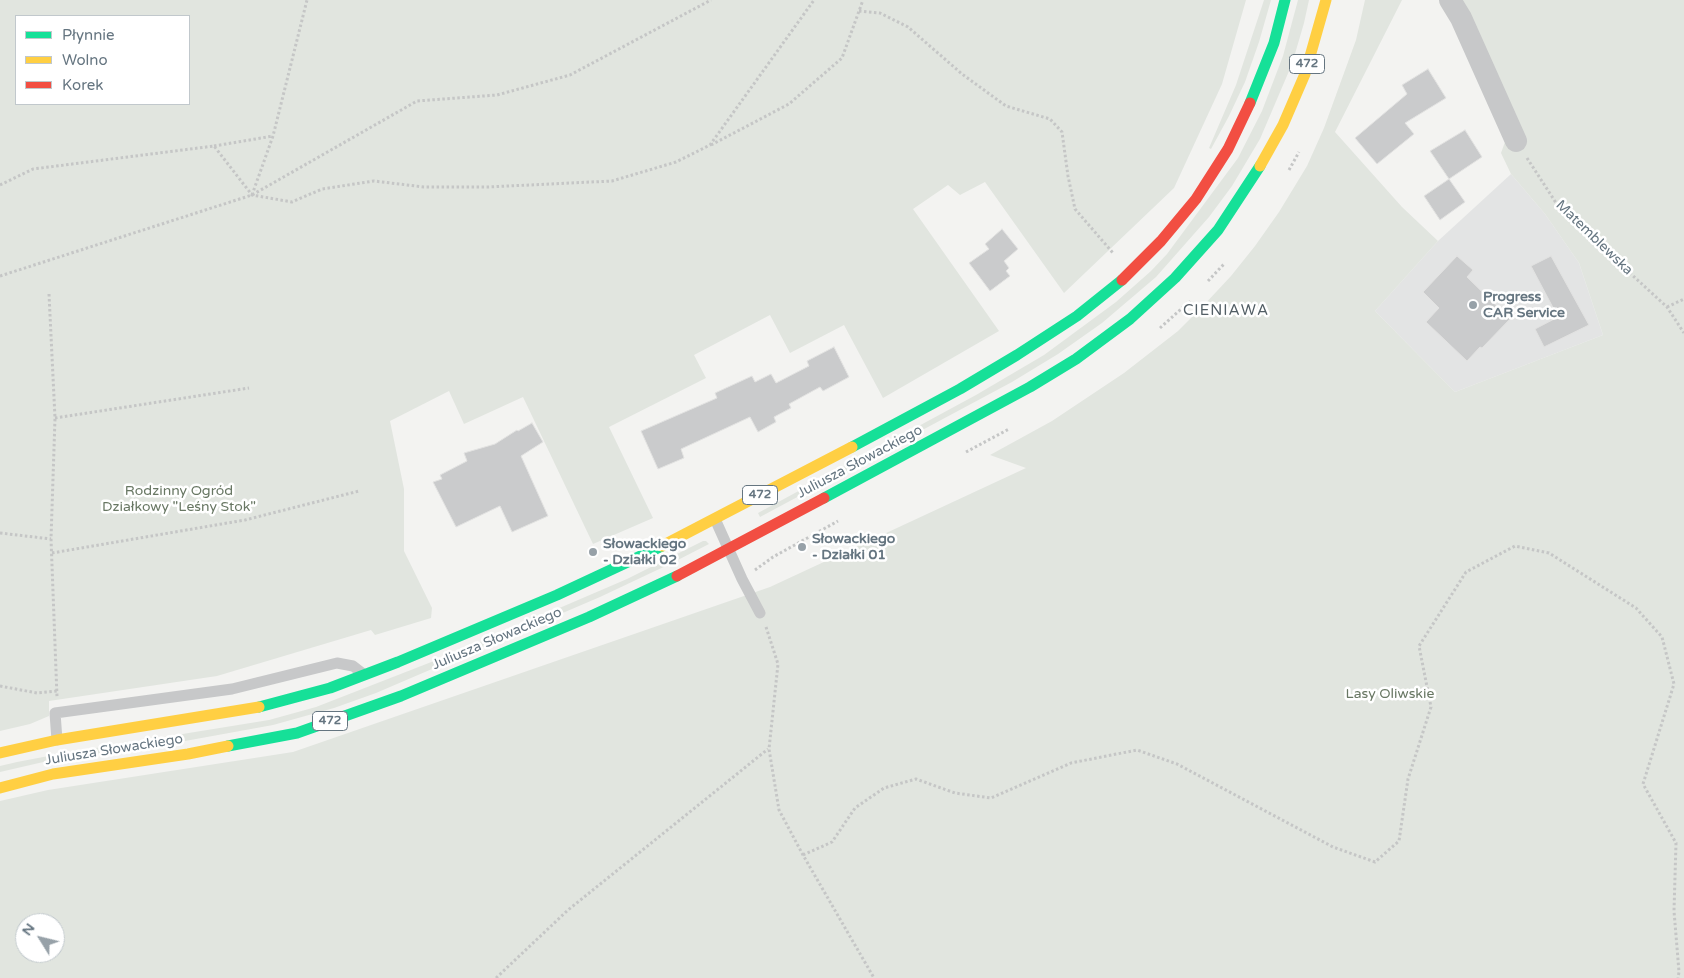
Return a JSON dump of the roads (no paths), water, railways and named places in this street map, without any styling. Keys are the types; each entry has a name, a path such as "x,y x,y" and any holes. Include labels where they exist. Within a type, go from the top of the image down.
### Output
{"main road":[{"name":"Juliusza Słowackiego","path":"0,753 57,740 253,709 330,688 398,662 557,595 674,541 960,389 1017,356 1077,316 1122,279 1161,241 1196,199 1228,149 1248,108 1274,43 1284,0"},
{"name":"Juliusza Słowackiego","path":"0,788 53,774 188,754 297,733 401,696 589,617 657,586 729,550 1030,387 1076,359 1130,319 1175,278 1218,230 1254,179 1283,125 1305,74 1326,0"}],"street":[{"path":"1450,0 1461,18 1516,141"}],"lane":[{"path":"715,519 742,579 760,613"},
{"path":"57,740 55,712 232,689 337,663 353,666 365,674"}],"place":[{"name":"Progress CAR Service","path":"1473,305"},
{"name":"Słowackiego - Działki 01","path":"802,547"},
{"name":"Słowackiego - Działki 02","path":"593,552"}],"district":[{"name":"CIENIAWA","path":"1226,311"}],"park label":[{"name":"Rodzinny Ogród Działkowy \"Leśny Stok\"","path":"179,500"},
{"name":"Lasy Oliwskie","path":"1390,694"}]}
